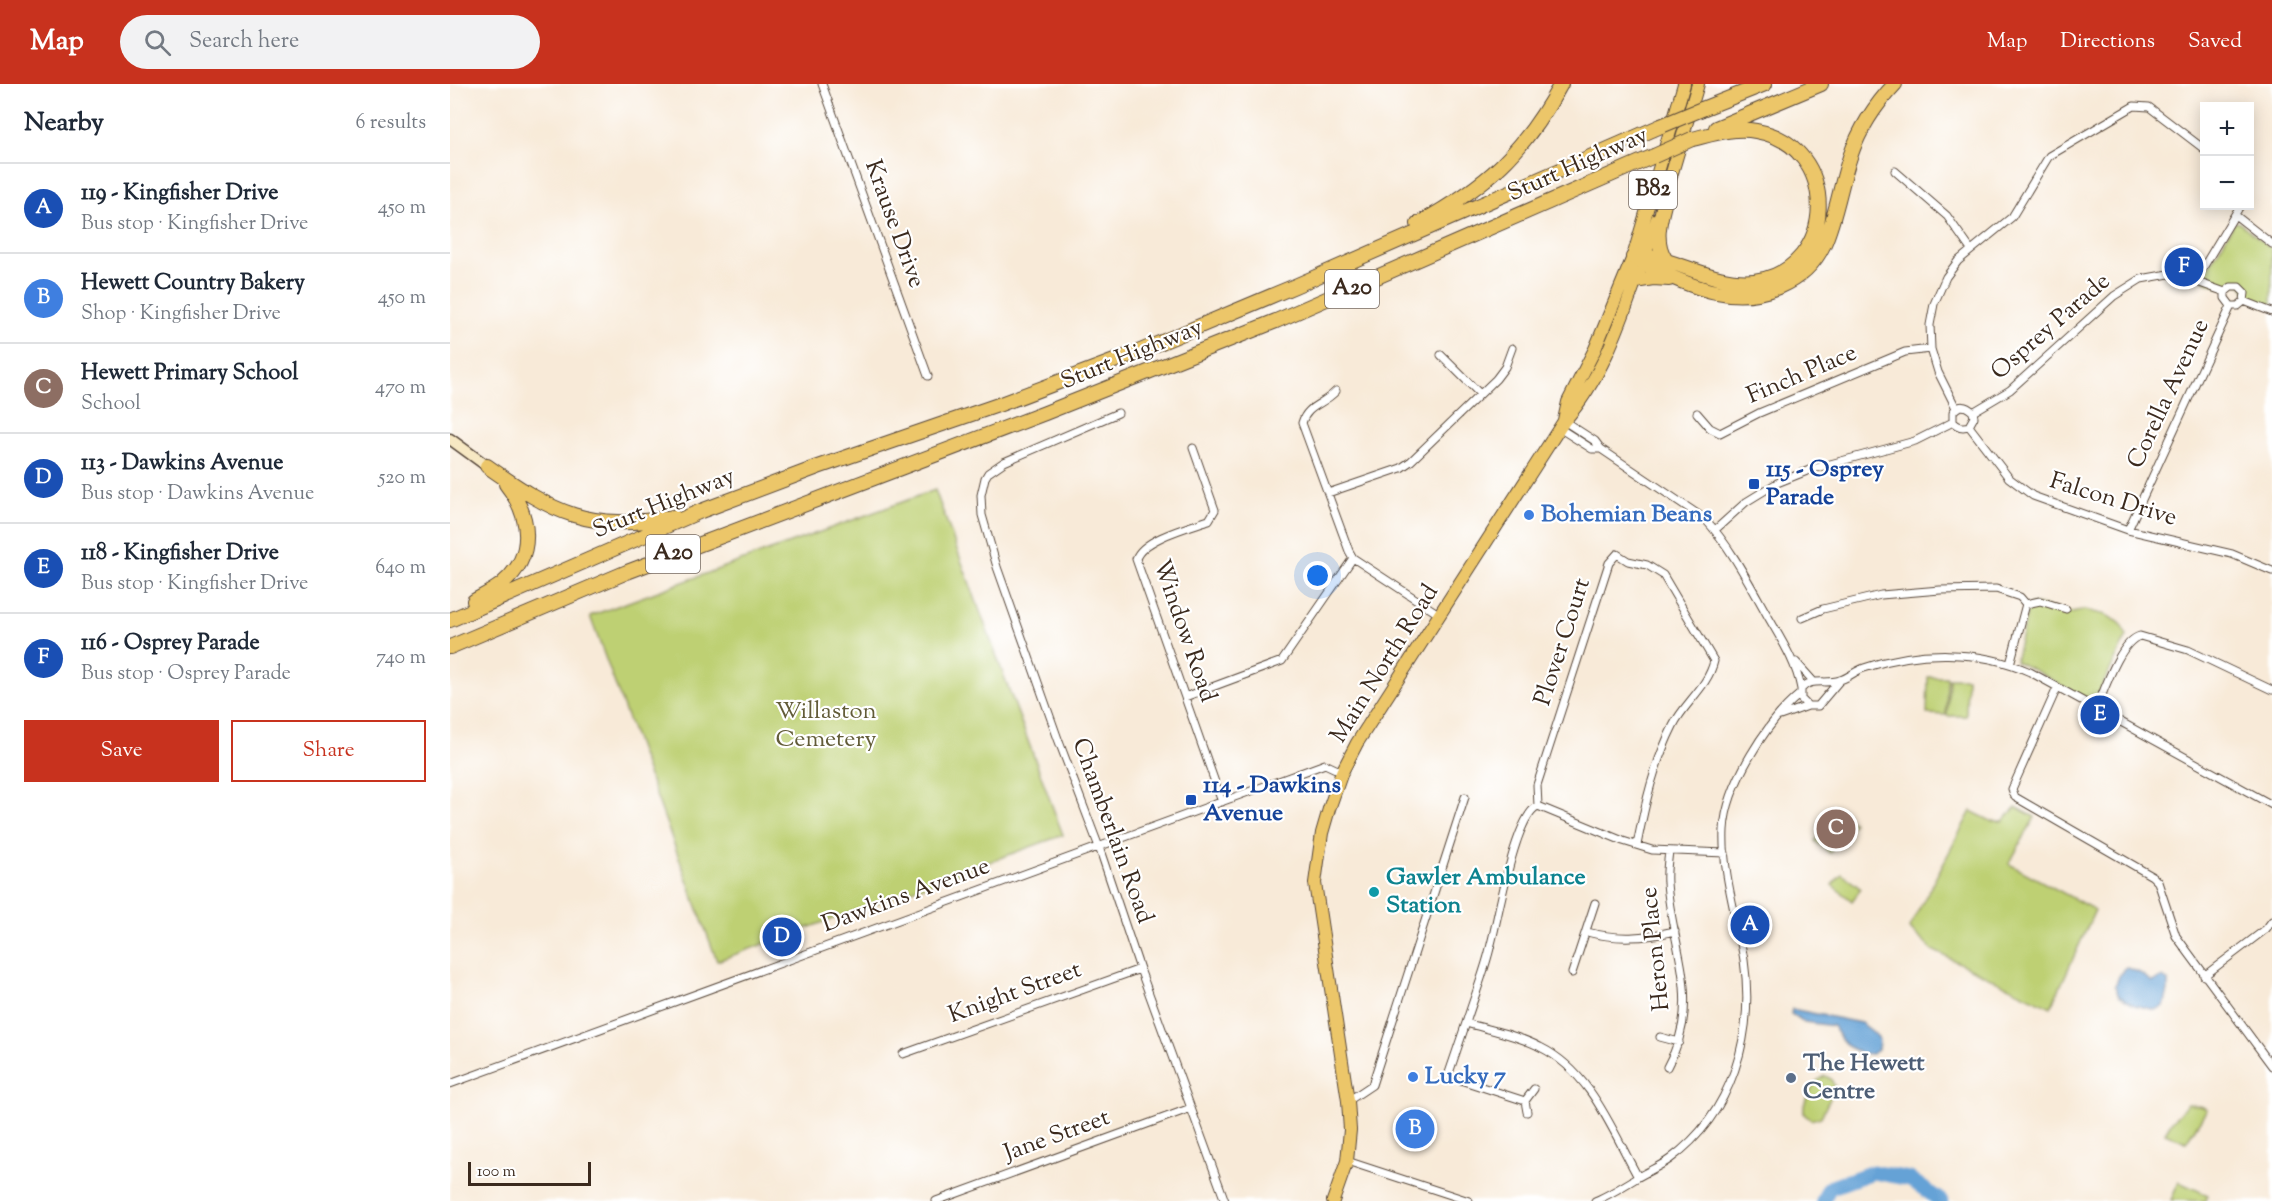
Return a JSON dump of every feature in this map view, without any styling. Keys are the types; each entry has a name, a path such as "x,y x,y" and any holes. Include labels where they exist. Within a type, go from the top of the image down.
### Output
{"highway":[{"path":"1359,258 1456,203 1487,180 1527,138 1561,84"},
{"name":"Sturt Highway","path":"450,621 701,511 818,467 998,405 1127,356 1661,126 1766,84"},
{"name":"Sturt Highway","path":"450,647 627,572 1035,417 1276,321 1743,115 1821,84"},
{"path":"1638,259 1651,268 1683,282 1725,294 1757,294 1785,284 1807,268 1818,255 1827,236 1846,168 1858,136 1874,109 1895,84"},
{"path":"1638,259 1652,257 1665,259 1727,279 1744,281 1763,279 1787,268 1810,242 1818,224 1820,199 1815,178 1806,162 1784,141 1766,133 1743,130 1714,133 1692,139"},
{"path":"1665,259 1660,249 1659,232 1667,192"},
{"path":"1635,281 1653,278 1683,282"},
{"path":"487,466 538,501 586,518 614,522 639,522 701,511"},
{"path":"450,615 502,584 519,564 525,548 525,523 521,508 505,484 487,466"}],"main road":[{"name":"B82","path":"1638,259 1684,84"},
{"name":"B82","path":"1638,259 1667,192 1698,84"},
{"name":"Main North Road","path":"1333,1201 1347,1161 1350,1130 1315,883 1322,833 1342,772 1358,743 1561,425 1576,407 1618,330 1635,281 1638,259"},
{"name":"Main North Road","path":"1561,425 1568,402 1638,259"},
{"path":"450,439 487,466"}],"street":[{"name":"Krause Drive","path":"822,84 928,376"},
{"path":"1956,408 1938,372 1930,349 1930,325 1939,290 1958,261 2012,217 2049,156 2130,107 2149,107 2200,145"},
{"path":"1895,171 1947,216 1971,250"},
{"path":"2195,281 2238,210"},
{"path":"2235,215 2272,244"},
{"name":"Osprey Parade","path":"1973,412 2010,390 2114,296 2141,279 2169,274 2225,292"},
{"path":"2231,286 2239,287 2245,293 2244,301 2238,306 2230,306 2224,298 2225,292 2231,286"},
{"path":"2244,301 2272,312"},
{"name":"Corella Avenue","path":"2128,531 2230,306"},
{"path":"1328,493 1401,468 1412,461 1505,367 1512,348"},
{"name":"Finch Place","path":"1697,413 1710,428 1720,434 1759,412 1905,352 1930,349"},
{"path":"1441,355 1480,394"},
{"path":"1336,391 1327,401 1306,412 1302,423 1353,558 1440,615"},
{"path":"1962,405 1973,412 1973,422 1969,426 1963,428 1953,422 1953,412 1956,408 1962,405"},
{"name":"Chamberlain Road","path":"1118,413 1004,462 988,473 981,495 982,515 1024,644 1225,1201"},
{"path":"1715,530 1746,502 1786,479 1812,468 1915,441 1953,422"},
{"path":"1561,425 1595,441 1601,449 1705,519 1715,530 1748,581 1792,658 1798,674 1801,699 1808,706"},
{"name":"Falcon Drive","path":"1969,426 2009,478 2025,492 2128,531 2232,554 2272,571"},
{"name":"Window Road","path":"1193,448 1215,510 1212,516 1209,520 1152,542 1142,549 1136,559 1222,802"},
{"name":"Plover Court","path":"1538,806 1537,785 1612,557 1617,554 1628,561 1647,565 1664,575 1714,661 1712,672 1673,724 1649,784 1637,845"},
{"path":"1185,697 1282,662 1353,558"},
{"path":"1802,618 1823,609 1881,595 1940,590 1996,589 2020,597 2026,604"},
{"path":"2026,604 2040,601 2066,609"},
{"path":"2010,664 2026,604"},
{"path":"2096,710 2124,647 2140,636 2188,650 2272,690"},
{"path":"1780,716 1808,706 1818,706 1840,680 1862,668 1930,656 1970,655 2010,664 2272,805"},
{"path":"1792,658 1825,690 1824,700"},
{"path":"1595,1201 1669,1160 1694,1138 1722,1101 1738,1065 1747,1023 1746,977 1725,853 1724,827 1740,773 1755,746 1808,682 1840,680"},
{"path":"2057,688 2012,789 2015,797 2152,876 2158,882 2174,931 2204,976 2272,1066"},
{"name":"Dawkins Avenue","path":"450,1083 1325,764 1342,772"},
{"path":"1347,1101 1372,1085 1465,797"},
{"path":"1525,1101 1448,1076 1491,945 1507,872 1527,816 1532,809 1538,806 1652,850 1725,853"},
{"name":"Heron Place","path":"1667,1066 1679,1042 1685,1005 1684,982 1667,881 1669,850"},
{"path":"1572,974 1595,903"},
{"path":"2204,976 2266,929 2272,921"},
{"path":"1587,932 1623,938 1645,937 1675,931"},
{"name":"Knight Street","path":"903,1054 1140,969"},
{"path":"1466,1023 1538,1046 1568,1067 1585,1084 1597,1102 1638,1177"},
{"name":"Heron Place","path":"1660,1037 1679,1042"},
{"path":"1527,1113 1525,1101 1534,1089"},
{"name":"Jane Street","path":"936,1201 1191,1108"},
{"path":"1347,1161 1469,1201"}],"green space":[{"path":"2235,222 2240,223 2272,249 2272,309 2248,299 2241,285 2234,284 2225,288 2206,282 2202,278"},
{"name":"Willaston Cemetery","path":"935,490 1063,835 717,961 590,616"},
{"path":"2035,604 2072,613 2085,610 2106,615 2119,622 2127,636 2093,704 2015,661 2029,605"},
{"path":"1928,677 1947,677 1946,715 1927,714"},
{"path":"1949,678 1967,678 1966,716 1947,716"},
{"path":"2016,807 2035,817 2009,864 2095,910 2051,1007 1932,950 1909,928 1971,811 1991,821 2003,821"},
{"path":"1839,812 1853,823 1830,853 1815,841"},
{"path":"1842,874 1861,889 1852,901 1832,885"},
{"path":"1825,1076 1831,1079 1835,1088 1821,1117 1811,1120 1804,1114 1805,1104 1816,1082"},
{"path":"2188,1104 2207,1110 2186,1142 2165,1133 2172,1121"},
{"path":"2179,1182 2208,1195 2205,1201 2171,1200"}],"water":[{"path":"2126,967 2152,982 2163,977 2168,981 2164,1006 2155,1010 2134,1005 2119,996 2115,986"},
{"path":"1792,1009 1861,1023 1879,1040 1878,1050 1872,1054 1853,1050 1840,1038 1833,1026 1804,1022 1791,1014"}],"waterway":[{"path":"1823,1201 1829,1188 1873,1172 1910,1179 1941,1201"}],"place":[{"name":"116 - Osprey Parade","path":"2184,267"},
{"name":"115 - Osprey Parade","path":"1754,484"},
{"name":"Bohemian Beans","path":"1529,515"},
{"name":"118 - Kingfisher Drive","path":"2100,715"},
{"name":"114 - Dawkins Avenue","path":"1191,800"},
{"name":"Hewett Primary School","path":"1836,829"},
{"name":"Gawler Ambulance Station","path":"1374,892"},
{"name":"119 - Kingfisher Drive","path":"1750,925"},
{"name":"113 - Dawkins Avenue","path":"782,937"},
{"name":"Lucky 7","path":"1413,1077"},
{"name":"The Hewett Centre","path":"1791,1078"},
{"name":"Hewett Country Bakery","path":"1415,1129"}]}
